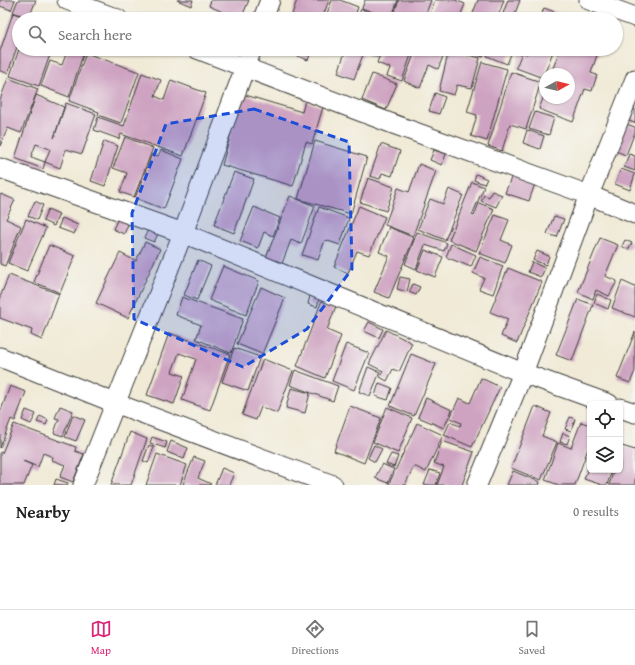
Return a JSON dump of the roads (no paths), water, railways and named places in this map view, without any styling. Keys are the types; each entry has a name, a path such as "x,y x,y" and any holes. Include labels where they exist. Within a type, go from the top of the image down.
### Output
{"street":[{"path":"68,0 100,12"},
{"path":"266,12 270,0"},
{"path":"589,0 621,12"},
{"path":"623,13 635,17"},
{"path":"216,56 393,124 589,195 635,214"},
{"path":"83,485 183,233 249,56"},
{"path":"477,485 523,373 589,195 635,79"},
{"path":"0,168 183,233 523,373 601,401"},
{"path":"0,357 115,403 333,485"},
{"path":"623,409 635,414"}]}
